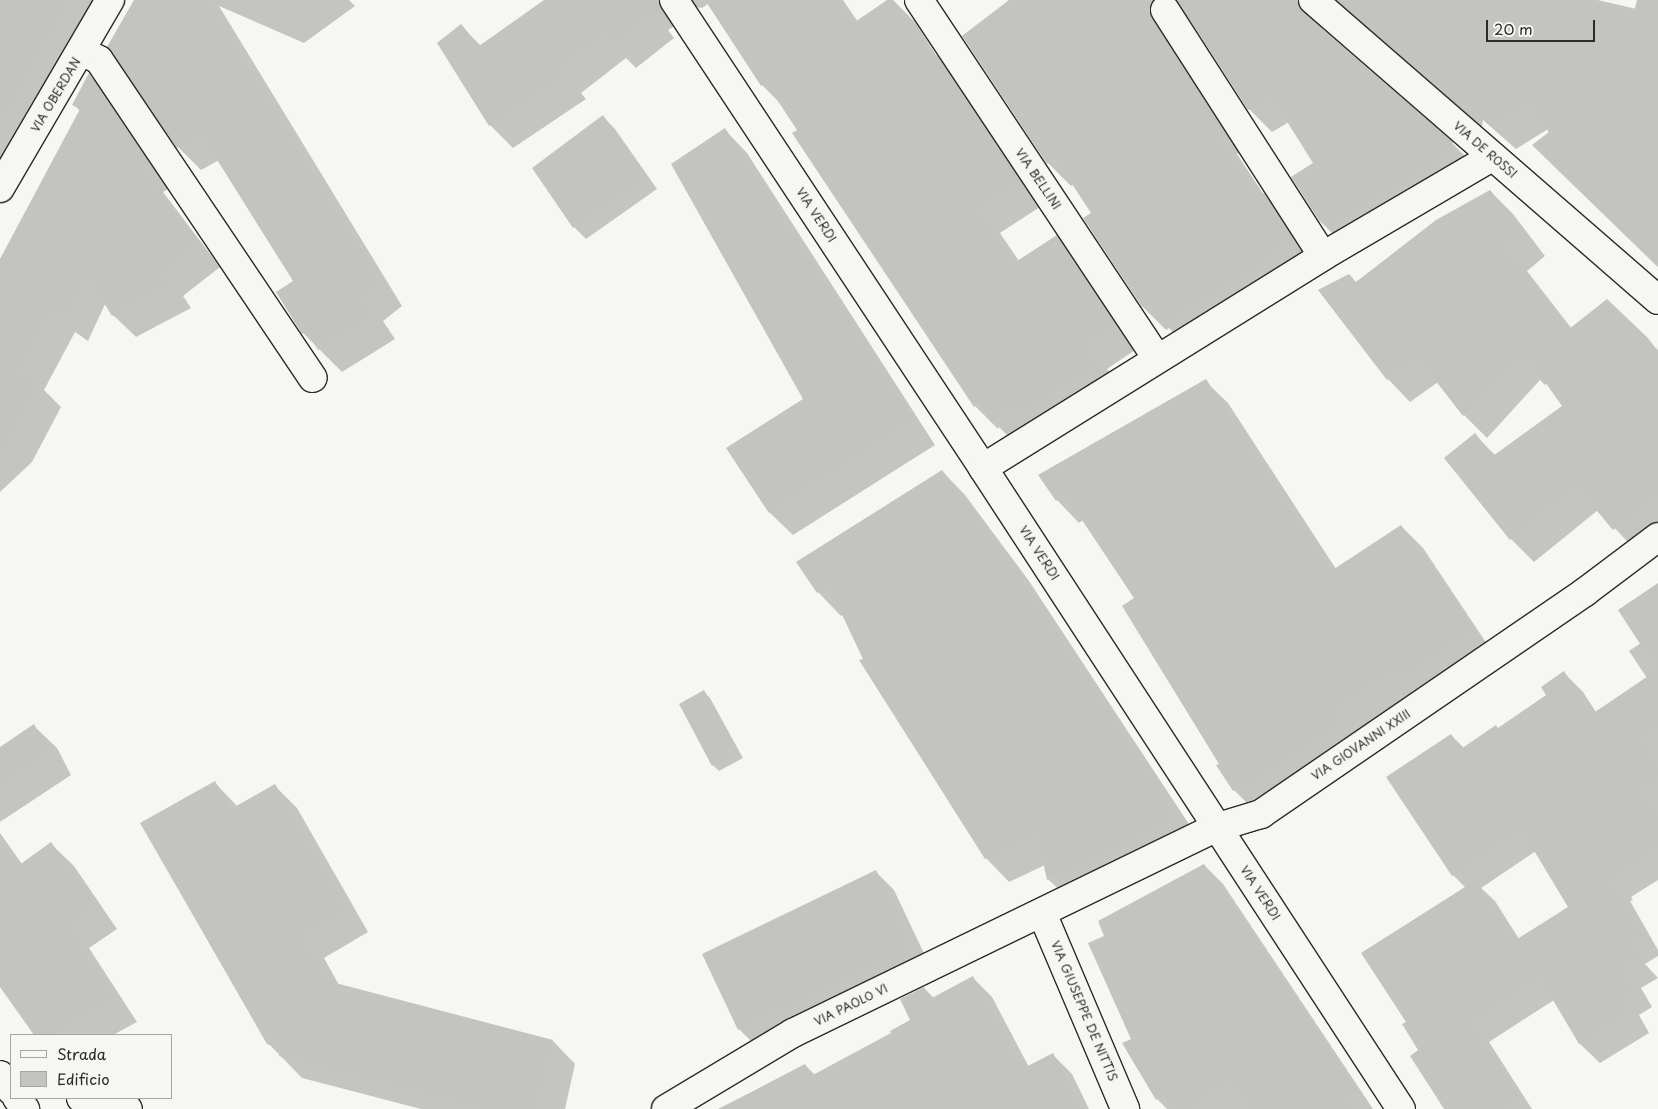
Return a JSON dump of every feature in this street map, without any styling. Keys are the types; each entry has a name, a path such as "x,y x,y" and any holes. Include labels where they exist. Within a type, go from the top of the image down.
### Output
{"street":[{"name":"VIA OBERDAN","path":"0,188 82,51 110,0"},
{"name":"VIA VERDI","path":"674,0 983,468 1400,1109"},
{"name":"VIA BELLINI","path":"919,0 1157,358"},
{"name":"VIA DE ROSSI","path":"1313,0 1658,300"},
{"path":"1165,10 1323,256"},
{"path":"82,51 99,60 313,378"},
{"path":"983,468 1323,256 1492,157"},
{"name":"VIA GIOVANNI XXIII","path":"1042,913 1218,827 1261,814 1585,592 1658,537"},
{"name":"VIA PAOLO VI","path":"666,1109 793,1033 1042,913"},
{"name":"VIA GIUSEPPE DE NITTIS","path":"1042,913 1125,1109"},
{"path":"85,1099 128,1109"}],"building":[{"path":"0,0 70,0 0,124"},
{"path":"134,0 208,0 380,282 360,297 373,316 318,350 307,331 302,334 276,292 293,281 201,134 177,148 107,47"},
{"path":"544,0 659,0 661,8 612,46 603,35 559,69 564,76 489,126 437,43 461,24 479,46"},
{"path":"705,0 836,0 852,24 887,0 893,0 932,59 937,55 1021,181 978,210 1014,263 1057,235 1116,325 1085,345 1100,366 1014,415 1010,409 991,421 979,402 974,407 792,133 797,130 766,83 761,86"},
{"path":"1009,0 1154,0 1149,10 1152,18 1221,126 1214,130 1258,197 1264,193 1294,239 1266,256 1269,261 1163,323 1149,302 1142,307 1083,218 1091,213 1055,158 1047,164 962,36"},
{"path":"1177,0 1298,0 1303,12 1453,142 1452,152 1334,225 1328,217 1320,222 1291,177 1313,163 1271,96 1248,110"},
{"path":"1337,0 1587,0 1634,12 1637,0 1658,0 1658,267 1532,145 1549,132 1529,104 1492,127 1460,99 1459,106"},
{"path":"89,73 150,164 142,169 199,244 162,273 169,285 112,316 86,274 65,319 52,311 19,373 39,384 0,457 0,259 80,109 72,105"},
{"path":"603,115 646,177 573,228 532,168"},
{"path":"725,128 913,421 769,513 726,448 803,399 671,164"},
{"path":"1490,190 1524,233 1505,248 1569,329 1607,299 1648,338 1658,352 1658,494 1613,530 1576,486 1510,540 1444,458 1475,433 1493,456 1562,406 1528,358 1521,363 1517,358 1463,416 1417,357 1387,380 1318,290 1349,274 1356,282 1436,220"},
{"path":"1206,379 1331,571 1401,525 1472,631 1400,679 1394,670 1333,709 1342,724 1250,783 1233,791 1216,765 1219,764 1122,606 1134,598 1066,496 1056,501 1038,475"},
{"path":"942,470 1004,557 1006,556 1177,817 1047,880 1037,834 985,859 859,660 863,659 829,587 817,593 796,562"},
{"path":"1658,583 1658,726 1641,737 1658,764 1658,778 1641,790 1658,817 1658,849 1613,877 1614,880 1611,882 1642,935 1627,944 1640,958 1622,968 1634,987 1620,996 1631,1013 1579,1044 1540,978 1471,1022 1520,1099 1504,1109 1444,1109 1410,1056 1418,1050 1402,1024 1406,1022 1361,953 1476,880 1514,941 1568,907 1521,829 1452,876 1386,777 1451,734 1461,749 1496,725 1498,728 1546,695 1541,687 1564,671 1592,714 1657,670 1618,610"},
{"path":"704,690 738,751 712,766 679,704"},
{"path":"34,724 49,752 0,785 0,747"},
{"path":"215,781 231,809 275,784 346,910 302,935 328,981 553,1040 537,1109 483,1109 279,1056 280,1049 267,1044 140,823"},
{"path":"0,840 18,866 51,842 96,906 68,925 115,999 54,1034 33,1034 0,987"},
{"path":"1204,864 1356,1091 1346,1098 1353,1109 1249,1109 1231,1080 1190,1109 1176,1109 1164,1094 1156,1100 1122,1043 1131,1039 1088,943 1104,936 1098,921"},
{"path":"876,870 911,945 905,948 910,959 885,971 880,961 738,1030 702,954"},
{"path":"973,976 1022,1069 1053,1053 1081,1109 719,1109 805,1064 811,1076 891,1033 890,1031 910,1020 900,999 924,987 930,999"}]}
